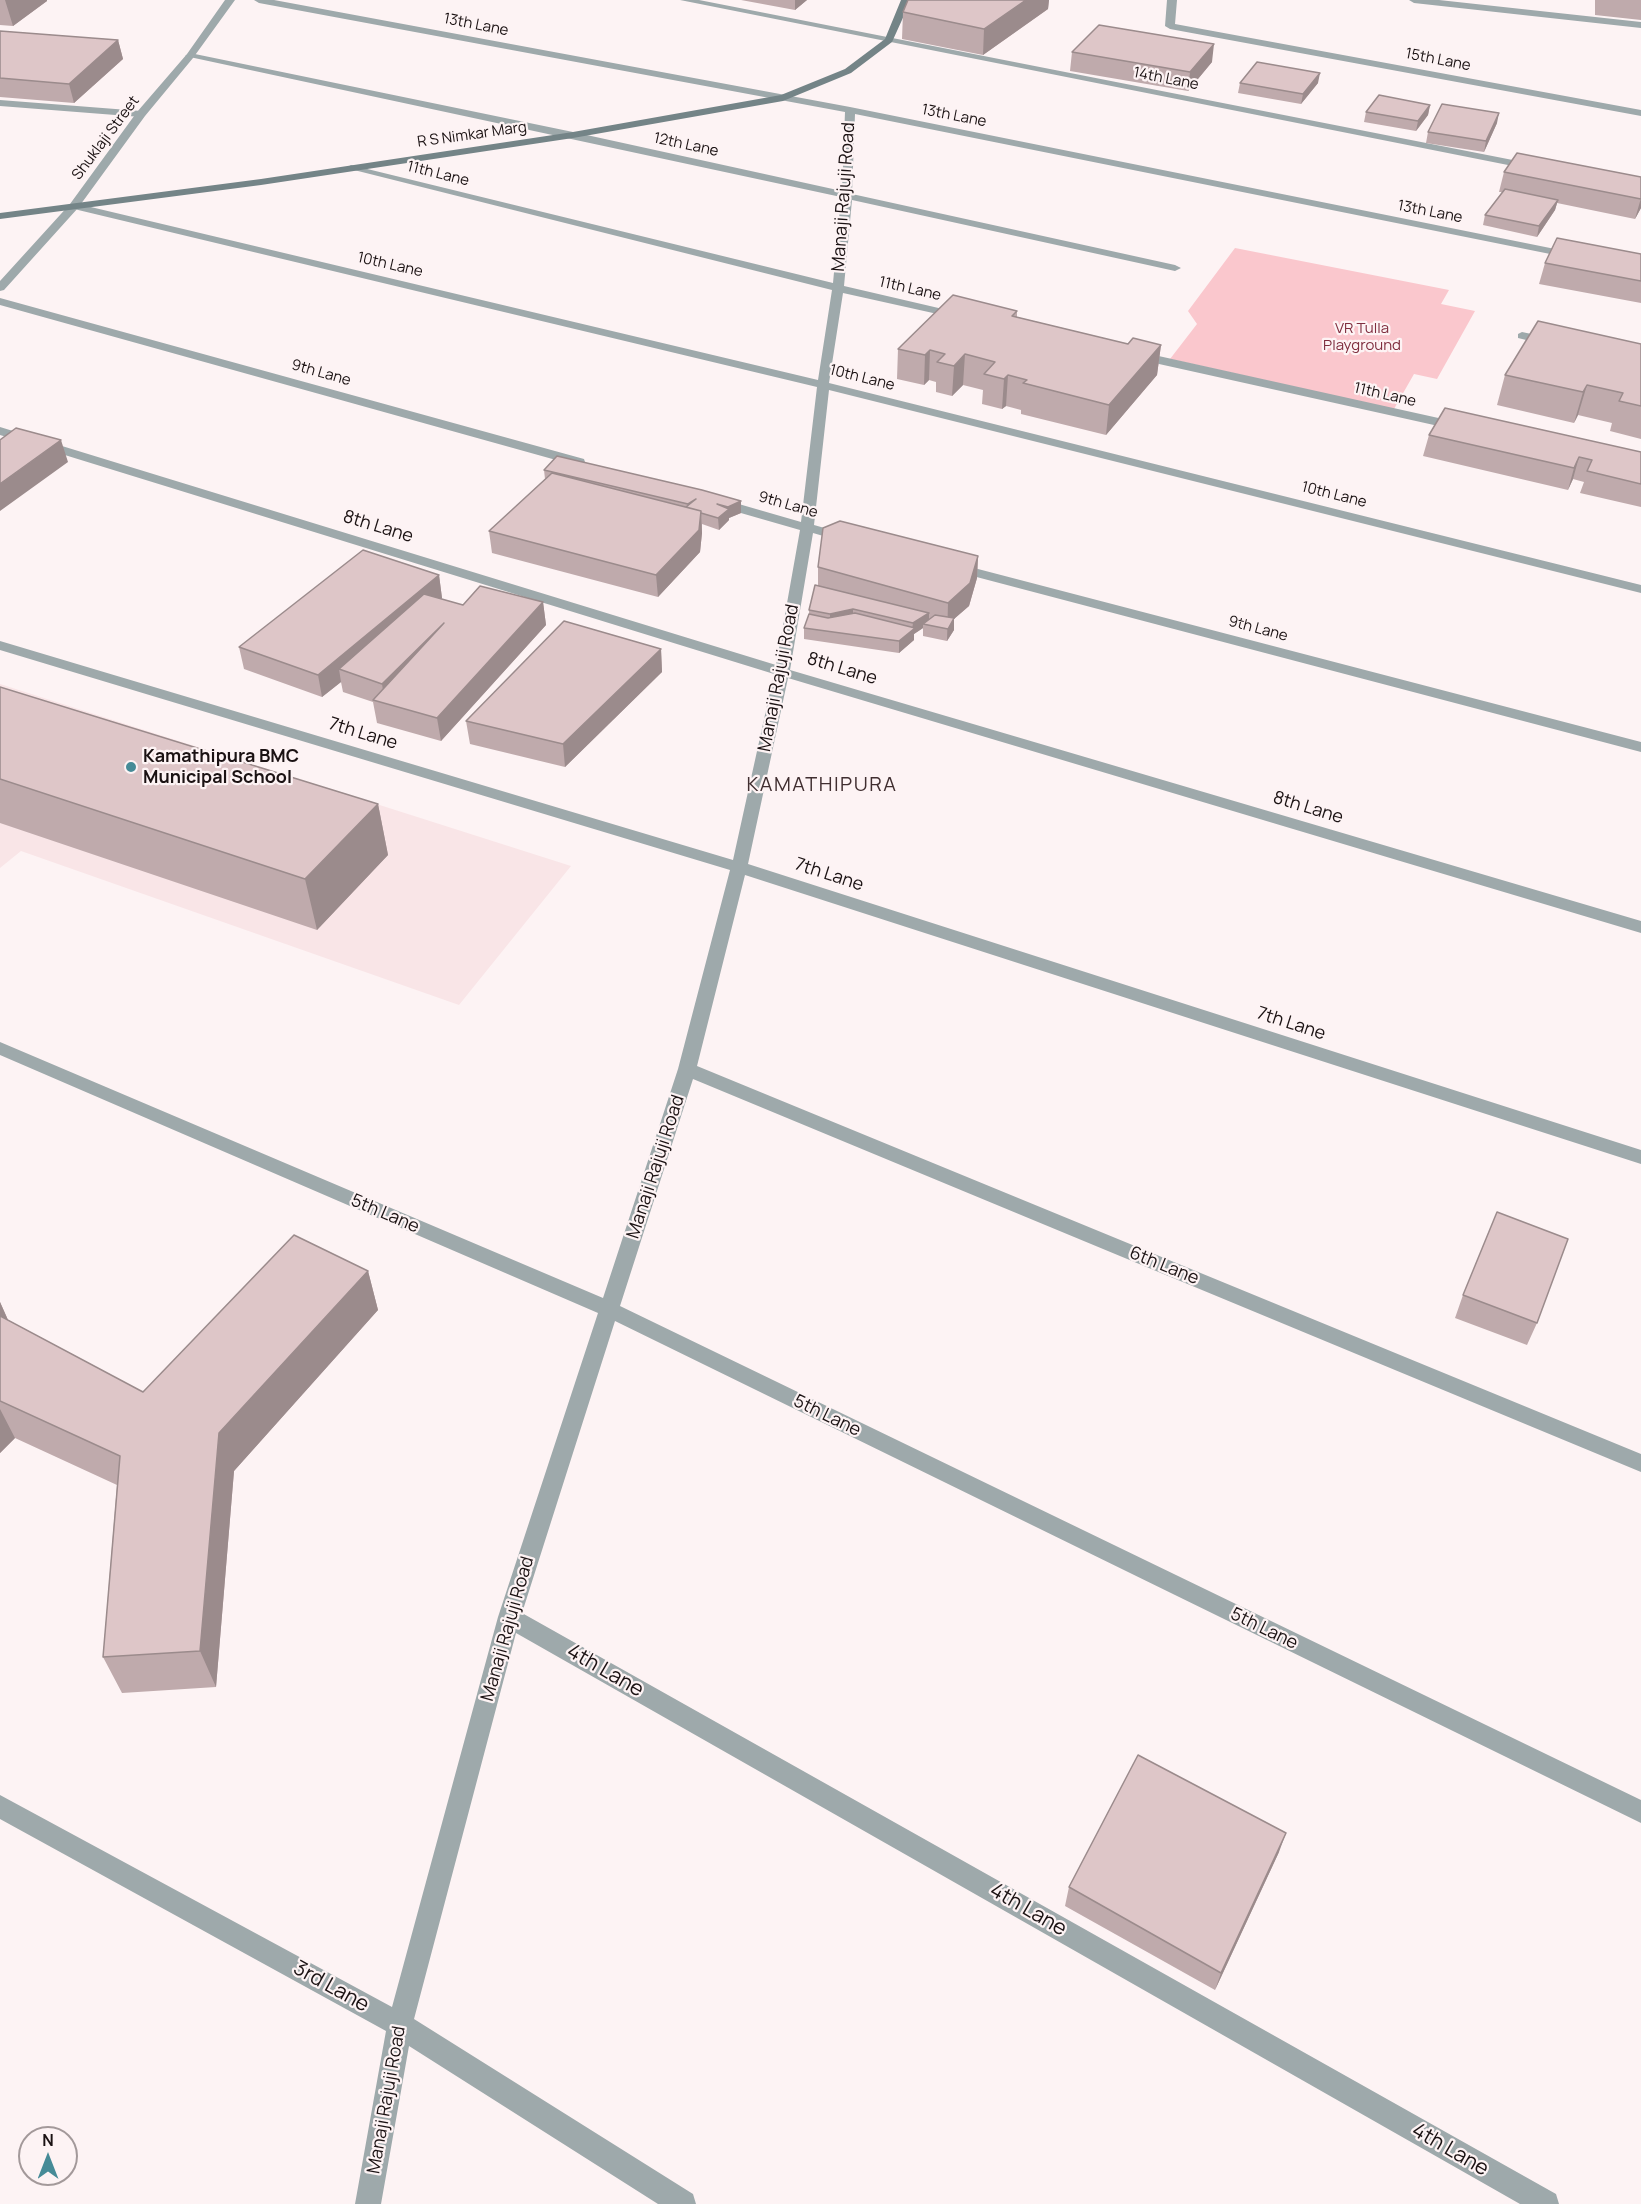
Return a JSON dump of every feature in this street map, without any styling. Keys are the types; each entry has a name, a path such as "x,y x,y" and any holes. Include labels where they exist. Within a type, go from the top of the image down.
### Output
{"main road":[{"name":"R S Nimkar Marg","path":"0,216 573,135 783,98 848,71 889,40 906,0"}],"street":[{"name":"Shuklaji Street","path":"0,288 74,206 141,114 190,57 230,0"},
{"name":"13th Lane","path":"259,0 850,110 1583,258"},
{"name":"14th Lane","path":"685,0 1547,170"},
{"name":"15th Lane","path":"1172,0 1170,26 1641,113"},
{"path":"1414,0 1641,25"},
{"name":"12th Lane","path":"190,57 573,135 1175,268"},
{"path":"0,103 141,114"},
{"name":"Manaji Rajuji Road","path":"368,2204 400,2025 509,1617 687,1069 739,867 782,672 807,528 822,385 838,288 847,195 850,110"},
{"name":"11th Lane","path":"351,168 838,288 978,320"},
{"name":"10th Lane","path":"74,206 822,385 1641,589"},
{"name":"9th Lane","path":"0,301 596,467"},
{"path":"1522,336 1565,345"},
{"name":"11th Lane","path":"1129,353 1478,431"},
{"name":"8th Lane","path":"0,431 782,672 1641,927"},
{"name":"9th Lane","path":"707,499 853,540"},
{"name":"9th Lane","path":"946,565 1641,747"},
{"name":"7th Lane","path":"0,645 739,867 1641,1157"},
{"name":"5th Lane","path":"0,1048 610,1310 1641,1812"},
{"name":"6th Lane","path":"687,1069 1641,1463"},
{"name":"4th Lane","path":"509,1617 1546,2204"},
{"name":"3rd Lane","path":"0,1806 400,2025 683,2204"}],"shaded area":[{"name":"Kamathipura BMC Municipal School","path":"0,684 571,866 459,1005 21,851 0,868"}],"green space":[{"name":"VR Tulla Playground","path":"1235,248 1449,290 1441,304 1475,311 1437,379 1414,374 1394,409 1170,359 1197,324 1188,311"}],"building":[{"path":"908,0 1026,0 984,29 903,12"},
{"path":"1099,25 1214,44 1190,72 1072,52"},
{"path":"0,31 118,40 69,84 0,78"},
{"path":"1257,62 1320,73 1303,94 1240,83"},
{"path":"1379,95 1430,105 1418,121 1366,112"},
{"path":"1442,104 1499,113 1486,141 1428,132"},
{"path":"1517,153 1641,177 1641,199 1504,172"},
{"path":"1505,189 1558,200 1539,226 1485,215"},
{"path":"1557,238 1641,254 1641,281 1545,263"},
{"path":"953,295 1017,311 1012,316 1128,344 1133,338 1161,345 1109,405 1023,383 1027,380 1008,375 1004,379 984,374 995,362 965,354 954,366 937,362 945,354 930,350 925,355 898,349"},
{"path":"1538,321 1641,344 1641,406 1619,401 1623,393 1587,385 1583,392 1505,375"},
{"path":"1445,408 1641,452 1641,484 1587,471 1592,460 1579,457 1574,468 1429,435"},
{"path":"16,428 61,440 0,484 0,440"},
{"path":"557,456 741,501 728,507 717,504 729,509 718,518 686,507 696,499 688,504 544,470"},
{"path":"552,473 701,511 699,530 656,575 489,531"},
{"path":"840,521 978,556 970,583 948,603 818,567 823,528"},
{"path":"363,550 439,575 318,675 239,647"},
{"path":"815,585 929,613 913,623 853,609 830,614 809,610"},
{"path":"480,586 543,602 437,718 373,700 444,623 382,684 339,669 424,594 463,605"},
{"path":"855,613 915,628 899,641 804,628 809,614 828,618"},
{"path":"935,615 954,618 948,629 923,624"},
{"path":"564,621 661,649 563,744 466,721"},
{"path":"0,687 378,804 305,879 0,779"},
{"path":"1497,1212 1568,1239 1537,1323 1463,1295"},
{"path":"294,1235 368,1271 219,1433 200,1651 103,1657 120,1456 0,1401 0,1316 143,1392"},
{"path":"1138,1755 1286,1833 1221,1973 1069,1887"}],"place":[{"name":"Kamathipura BMC Municipal School","path":"131,767"}],"district":[{"name":"KAMATHIPURA","path":"822,785"}]}
